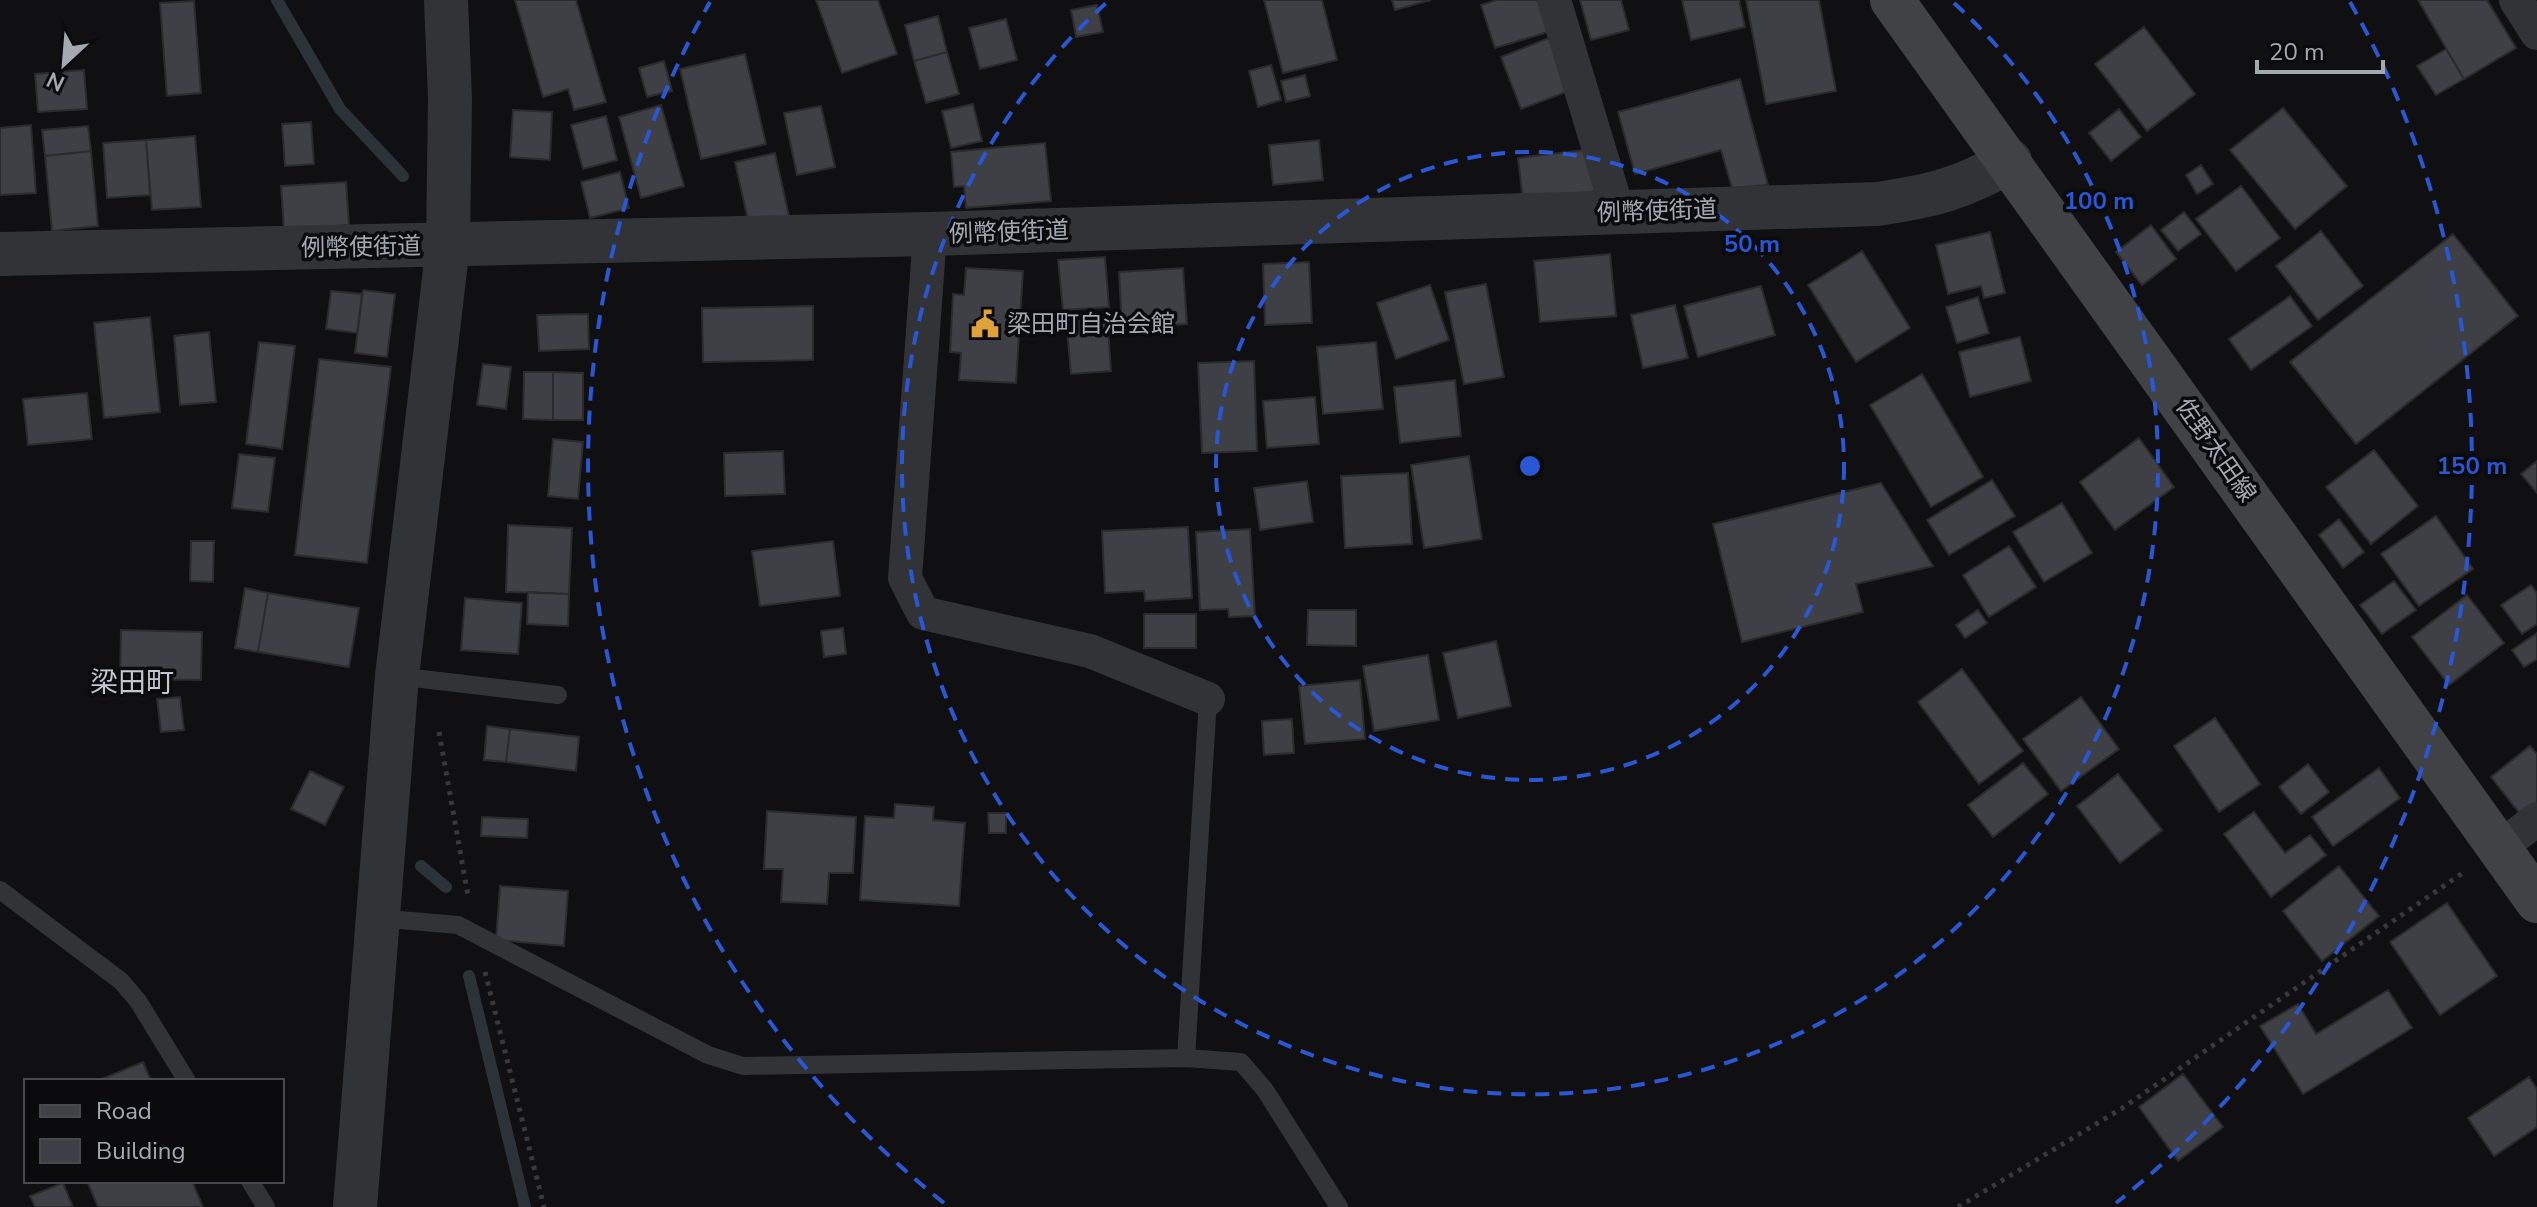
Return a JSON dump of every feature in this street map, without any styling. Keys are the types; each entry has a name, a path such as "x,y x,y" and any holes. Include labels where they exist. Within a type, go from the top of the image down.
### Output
{"main road":[{"name":"佐野太田線","path":"1892,0 2537,901"}],"street":[{"path":"355,1207 375,918 397,676 448,245 450,99 446,0"},
{"path":"1554,0 1618,212"},
{"path":"2516,0 2537,33"},
{"name":"例幣使街道","path":"0,254 930,234 1903,200 1970,184 2010,161"},
{"path":"930,234 905,578 923,613 1090,651 1208,699"},
{"path":"2499,848 2537,819"}],"lane":[{"path":"397,676 558,695"},
{"path":"1186,1058 1208,699"},
{"path":"0,890 121,981 138,1001 186,1079"},
{"path":"375,918 439,922 475,933 708,1055 743,1066 1186,1058 1241,1062 1265,1090 1339,1207"},
{"path":"251,1183 266,1207"}],"path":[{"path":"441,683 439,736 475,933 544,1207"},
{"path":"1958,1207 2121,1109 2499,848"}],"building":[{"path":"515,0 576,0 606,102 574,110 568,89 543,97"},
{"path":"816,0 878,0 897,54 842,73"},
{"path":"1264,0 1322,0 1337,60 1283,73"},
{"path":"1392,0 1431,0 1395,10"},
{"path":"1497,0 1541,0 1551,31 1495,48 1481,5"},
{"path":"1580,0 1621,0 1629,30 1591,40"},
{"path":"1682,0 1739,0 1745,27 1691,40"},
{"path":"1746,0 1819,0 1836,91 1766,104"},
{"path":"2418,0 2487,0 2516,48 2464,79"},
{"path":"194,1 201,93 167,96 160,3"},
{"path":"1097,5 1103,32 1076,37 1071,10"},
{"path":"938,16 947,52 914,61 905,25"},
{"path":"1006,19 1017,60 980,69 969,28"},
{"path":"2144,27 2195,94 2147,131 2095,64"},
{"path":"1549,38 1569,91 1521,109 1501,57"},
{"path":"2446,49 2464,79 2436,95 2417,66"},
{"path":"947,52 959,94 926,103 914,61"},
{"path":"745,54 766,144 701,159 680,69"},
{"path":"664,61 672,91 647,97 639,68"},
{"path":"1271,65 1281,100 1258,107 1249,71"},
{"path":"84,70 87,109 38,112 35,74"},
{"path":"1305,75 1310,96 1286,102 1281,81"},
{"path":"1740,79 1768,185 1732,188 1721,150 1635,174 1618,112"},
{"path":"973,104 982,141 951,148 942,111"},
{"path":"661,105 684,186 641,198 619,117"},
{"path":"821,106 835,167 797,175 784,113"},
{"path":"2283,108 2347,186 2295,229 2230,150"},
{"path":"2119,109 2141,137 2111,161 2089,133"},
{"path":"513,110 552,112 550,160 510,157"},
{"path":"606,116 617,160 583,169 571,125"},
{"path":"311,122 314,164 285,166 282,124"},
{"path":"31,125 36,193 0,195 0,128"},
{"path":"88,126 91,151 45,156 42,130"},
{"path":"195,136 201,207 152,210 146,140"},
{"path":"146,140 150,195 107,198 103,143"},
{"path":"1319,140 1323,180 1273,185 1269,145"},
{"path":"1045,143 1051,201 966,208 964,186 954,187 951,152"},
{"path":"1592,149 1597,191 1523,200 1518,158"},
{"path":"91,151 98,226 52,231 45,156"},
{"path":"775,153 789,216 749,225 735,162"},
{"path":"2201,165 2213,184 2197,194 2186,175"},
{"path":"620,172 629,208 590,218 581,182"},
{"path":"346,182 349,225 284,230 281,186"},
{"path":"2241,186 2280,238 2236,271 2196,219"},
{"path":"2184,212 2201,234 2178,251 2161,230"},
{"path":"2151,225 2176,259 2142,285 2116,252"},
{"path":"2321,231 2363,286 2318,320 2276,266"},
{"path":"1990,232 2005,293 1984,298 1981,286 1948,294 1936,245"},
{"path":"2453,234 2518,316 2356,444 2290,362"},
{"path":"1862,251 1910,328 1856,362 1808,285"},
{"path":"1610,254 1616,316 1540,322 1534,261"},
{"path":"1105,257 1109,307 1063,310 1058,260"},
{"path":"1309,262 1312,323 1265,325 1263,264"},
{"name":"梁田町自治会館","path":"966,268 1023,271 1016,383 959,380 961,353 950,352 953,294 964,295"},
{"path":"1183,268 1187,324 1122,328 1119,272"},
{"path":"1486,284 1504,377 1464,384 1445,292"},
{"path":"1430,285 1449,340 1396,359 1377,303"},
{"path":"1761,286 1775,335 1698,357 1684,306"},
{"path":"363,290 395,294 387,357 355,353"},
{"path":"331,291 362,294 357,333 326,329"},
{"path":"2290,296 2312,326 2251,370 2229,339"},
{"path":"1978,297 1989,333 1957,343 1946,307"},
{"path":"1675,305 1688,358 1643,368 1631,315"},
{"path":"813,306 813,360 703,362 702,308"},
{"path":"588,314 589,349 539,351 537,315"},
{"path":"1107,314 1111,371 1071,374 1066,318"},
{"path":"150,317 160,412 104,418 94,323"},
{"path":"209,332 216,402 180,405 174,336"},
{"path":"2020,337 2031,381 1970,397 1959,352"},
{"path":"259,342 295,346 282,449 246,444"},
{"path":"1376,342 1383,409 1323,414 1317,347"},
{"path":"319,359 391,367 367,563 295,555"},
{"path":"1254,361 1257,451 1202,453 1198,363"},
{"path":"483,364 511,367 506,409 477,405"},
{"path":"524,372 553,372 553,420 523,419"},
{"path":"553,372 583,373 583,420 553,420"},
{"path":"1922,374 1983,477 1931,507 1870,405"},
{"path":"1455,380 1461,436 1400,443 1394,387"},
{"path":"87,393 92,439 28,445 23,399"},
{"path":"1315,397 1319,444 1267,448 1263,401"},
{"path":"2139,438 2174,487 2115,530 2080,482"},
{"path":"553,439 583,442 578,499 548,496"},
{"path":"2374,450 2418,506 2371,544 2326,487"},
{"path":"783,451 785,494 725,496 724,453"},
{"path":"239,454 275,458 268,512 232,508"},
{"path":"1469,456 1482,539 1424,548 1411,465"},
{"path":"2537,461 2537,493 2521,474"},
{"path":"1408,473 1412,544 1345,548 1341,476"},
{"path":"1992,480 2015,516 1949,555 1927,520"},
{"path":"1307,481 1313,522 1260,530 1254,488"},
{"path":"1881,483 1933,566 1856,584 1863,612 1742,642 1713,524"},
{"path":"2062,503 2092,553 2044,582 2013,532"},
{"path":"2436,516 2473,569 2419,606 2381,554"},
{"path":"2339,519 2364,552 2343,568 2319,535"},
{"path":"508,525 572,528 569,594 506,592"},
{"path":"1188,527 1192,598 1145,601 1144,591 1105,593 1102,531"},
{"path":"1250,529 1255,616 1229,617 1228,609 1200,610 1196,532"},
{"path":"191,541 214,541 213,582 190,581"},
{"path":"833,541 840,596 760,606 752,551"},
{"path":"2009,546 2036,587 1989,617 1963,575"},
{"path":"2394,581 2416,610 2382,634 2360,605"},
{"path":"2531,585 2537,593 2537,624 2522,634 2501,605"},
{"path":"245,588 268,593 258,652 235,648"},
{"path":"528,592 569,594 568,626 527,624"},
{"path":"268,593 359,608 349,667 258,652"},
{"path":"2467,595 2504,643 2449,685 2412,637"},
{"path":"465,598 522,603 518,654 461,650"},
{"path":"1308,610 1356,610 1356,646 1307,645"},
{"path":"1978,610 1987,623 1965,638 1956,625"},
{"path":"1144,614 1196,614 1196,648 1144,648"},
{"path":"843,628 846,654 824,657 821,631"},
{"path":"121,630 202,632 201,680 120,679"},
{"path":"2537,633 2537,659 2524,667 2512,650"},
{"path":"1496,641 1511,706 1458,718 1443,653"},
{"path":"1428,655 1439,720 1374,731 1363,666"},
{"path":"1962,669 2023,751 1979,784 1918,702"},
{"path":"1360,680 1365,739 1305,744 1299,686"},
{"path":"180,697 184,730 161,732 157,699"},
{"path":"2081,697 2119,749 2061,791 2023,739"},
{"path":"2215,718 2260,784 2219,812 2174,746"},
{"path":"1292,719 1294,753 1264,755 1262,721"},
{"path":"487,726 510,729 506,762 484,760"},
{"path":"510,729 579,737 576,771 506,762"},
{"path":"2530,746 2537,754 2537,802 2521,815 2491,777"},
{"path":"2023,763 2048,794 1993,837 1968,805"},
{"path":"2308,764 2329,792 2301,814 2279,787"},
{"path":"2379,768 2400,798 2333,846 2312,817"},
{"path":"310,771 344,787 325,825 291,809"},
{"path":"2118,774 2162,830 2120,863 2077,806"},
{"path":"895,804 934,807 933,820 965,823 959,906 860,900 865,816 894,818"},
{"path":"767,811 856,817 853,873 829,873 827,904 781,902 783,869 764,869"},
{"path":"2254,812 2285,853 2310,835 2326,855 2271,897 2224,834"},
{"path":"988,813 1006,813 1006,833 989,833"},
{"path":"482,817 528,819 527,838 481,836"},
{"path":"2339,866 2379,916 2322,961 2283,911"},
{"path":"500,886 568,891 564,946 496,940"},
{"path":"2447,903 2497,976 2440,1015 2390,942"},
{"path":"2388,990 2412,1028 2303,1094 2260,1026 2298,1004 2316,1034"},
{"path":"143,1062 150,1079 102,1079"},
{"path":"2183,1074 2223,1127 2178,1161 2139,1107"},
{"path":"2529,1077 2537,1089 2537,1127 2494,1156 2468,1118"},
{"path":"63,1183 73,1207 35,1207 30,1196"},
{"path":"88,1183 193,1183 203,1207 98,1207"}],"waterway":[{"path":"277,0 340,109 403,176"},
{"path":"421,866 446,887"},
{"path":"469,976 525,1207"}],"place":[{"name":"梁田町自治会館","path":"985,324"}],"district":[{"name":"梁田町","path":"132,682"}]}
